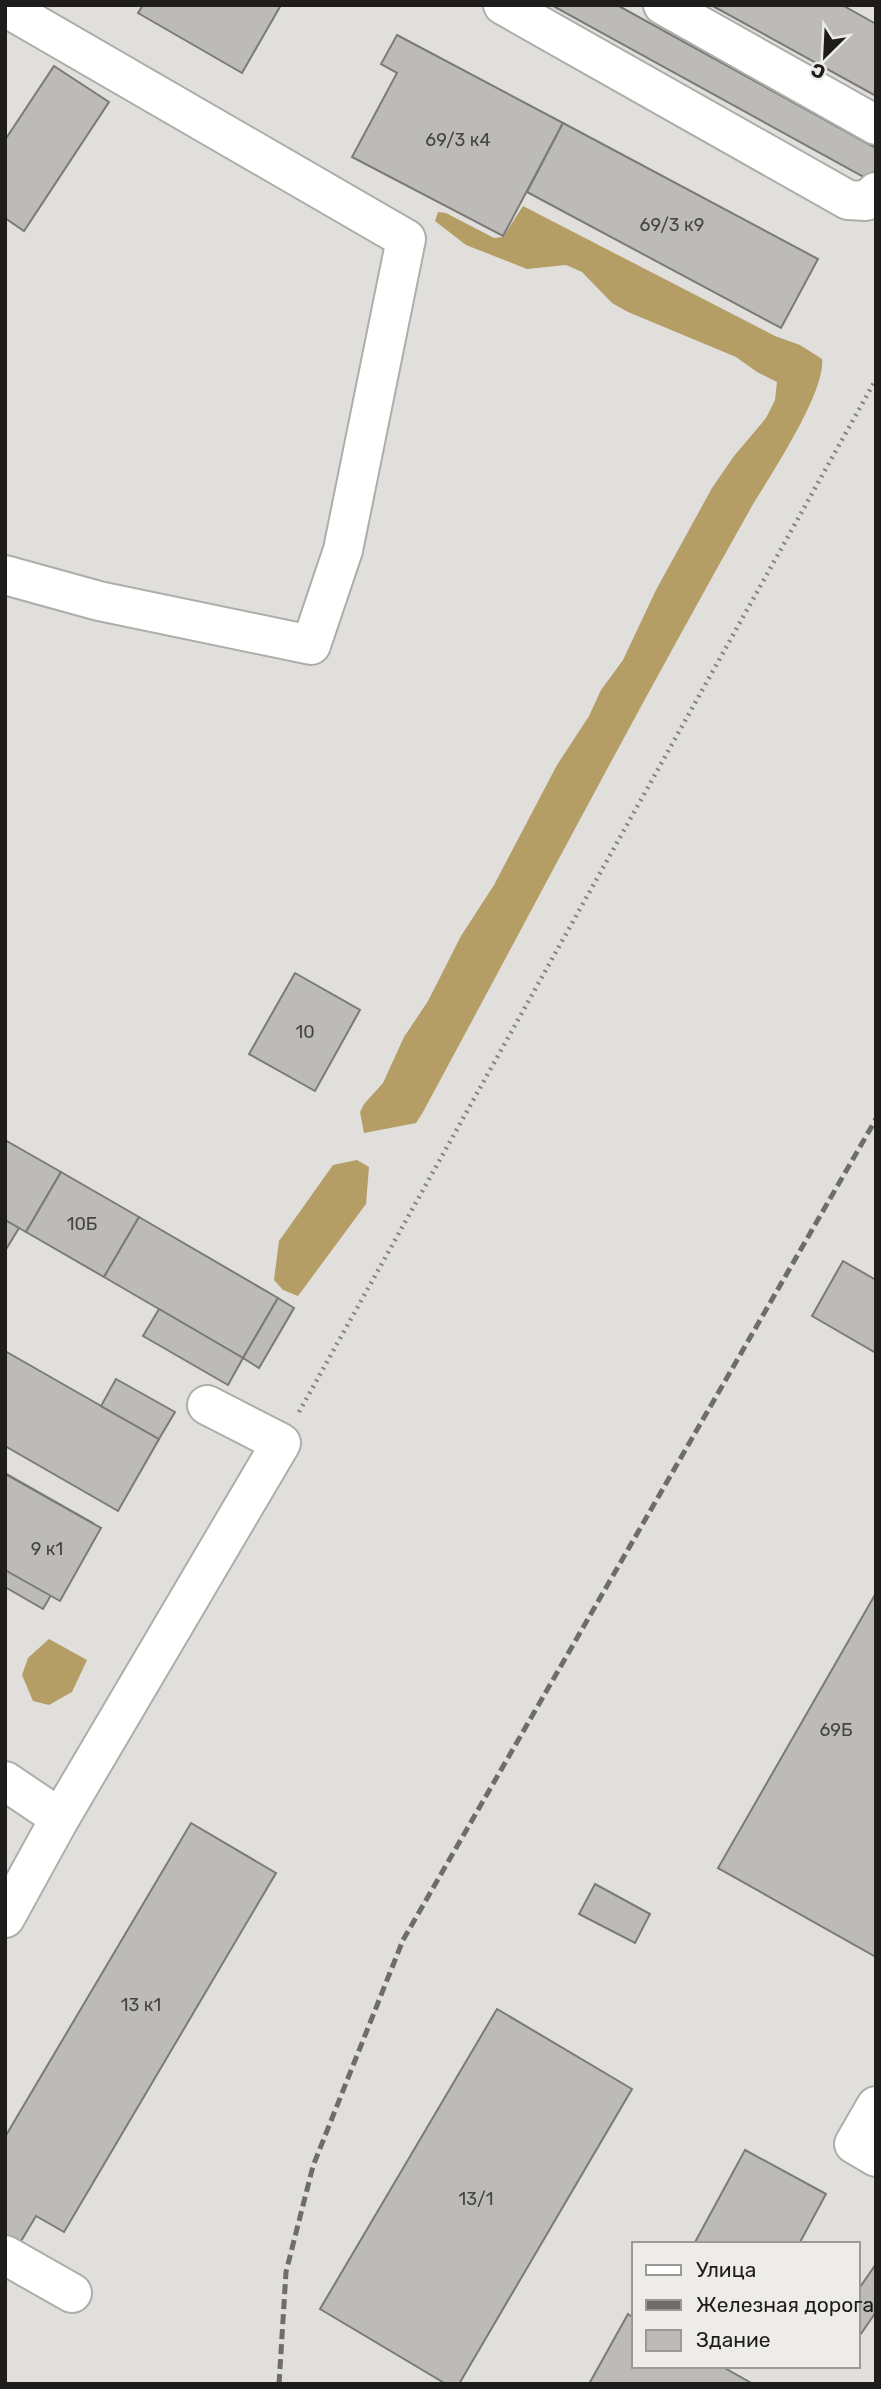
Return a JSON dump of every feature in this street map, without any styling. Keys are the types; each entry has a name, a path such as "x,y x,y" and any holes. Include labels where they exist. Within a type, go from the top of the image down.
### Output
{"lane":[{"path":"503,5 848,200 866,201 876,192"},
{"path":"663,5 876,125"},
{"path":"5,7 406,239 343,550 311,645 99,601 5,575"},
{"path":"5,1918 281,1443 207,1405"},
{"path":"5,1782 61,1818"},
{"path":"876,2106 854,2144 876,2157"},
{"path":"5,2255 72,2293"}],"path":[{"path":"281,1443 876,379"}],"shaded area":[{"path":"523,206 775,336 800,345 822,359 821,374 795,434 668,657 423,1112 416,1123 364,1133 360,1112 364,1104 383,1083 404,1037 428,1001 461,936 494,885 557,765 589,716 601,690 623,660 656,590 712,488 734,456 766,418 775,400 777,382 736,357 612,303 582,272 566,265 527,269 466,245 435,221 438,212 446,213 494,238 503,237"},
{"path":"357,1160 369,1167 366,1204 298,1296 283,1290 274,1280 279,1241 333,1165"},
{"path":"49,1639 87,1660 72,1692 49,1705 33,1701 22,1675 28,1658"}],"building":[{"path":"143,5 281,5 242,73 138,13"},
{"path":"617,5 876,148 876,169 869,180 553,6"},
{"path":"711,5 842,5 876,24 876,96"},
{"path":"397,35 563,123 503,236 352,157 397,73 381,64"},
{"path":"54,66 109,102 24,231 5,218 5,140"},
{"path":"563,123 818,259 781,328 527,192"},
{"path":"295,973 360,1010 315,1091 249,1054"},
{"path":"5,1140 61,1172 26,1232 5,1220"},
{"path":"61,1172 139,1217 104,1277 26,1232"},
{"path":"139,1217 278,1298 243,1358 104,1277"},
{"path":"5,1220 19,1228 5,1251"},
{"path":"843,1261 876,1280 876,1353 812,1316"},
{"path":"278,1298 294,1308 259,1368 243,1358"},
{"path":"159,1309 243,1358 228,1385 143,1336"},
{"path":"5,1351 159,1439 118,1511 5,1446"},
{"path":"116,1379 175,1412 159,1439 101,1406"},
{"path":"5,1473 93,1523 43,1609 5,1587"},
{"path":"5,1474 101,1528 60,1601 5,1570"},
{"path":"876,1593 876,1957 718,1868"},
{"path":"191,1823 276,1873 64,2232 36,2216 18,2246 5,2238 5,2137"},
{"path":"595,1884 650,1914 635,1943 579,1914"},
{"path":"497,2009 632,2089 459,2384 446,2384 320,2309"},
{"path":"745,2150 826,2194 800,2242 695,2242"},
{"path":"876,2264 876,2312 860,2335 860,2287"},
{"path":"628,2314 632,2317 632,2368 725,2368 753,2384 589,2384"}],"railway":[{"path":"279,2384 286,2272 313,2166 403,1940 876,1119"}]}
